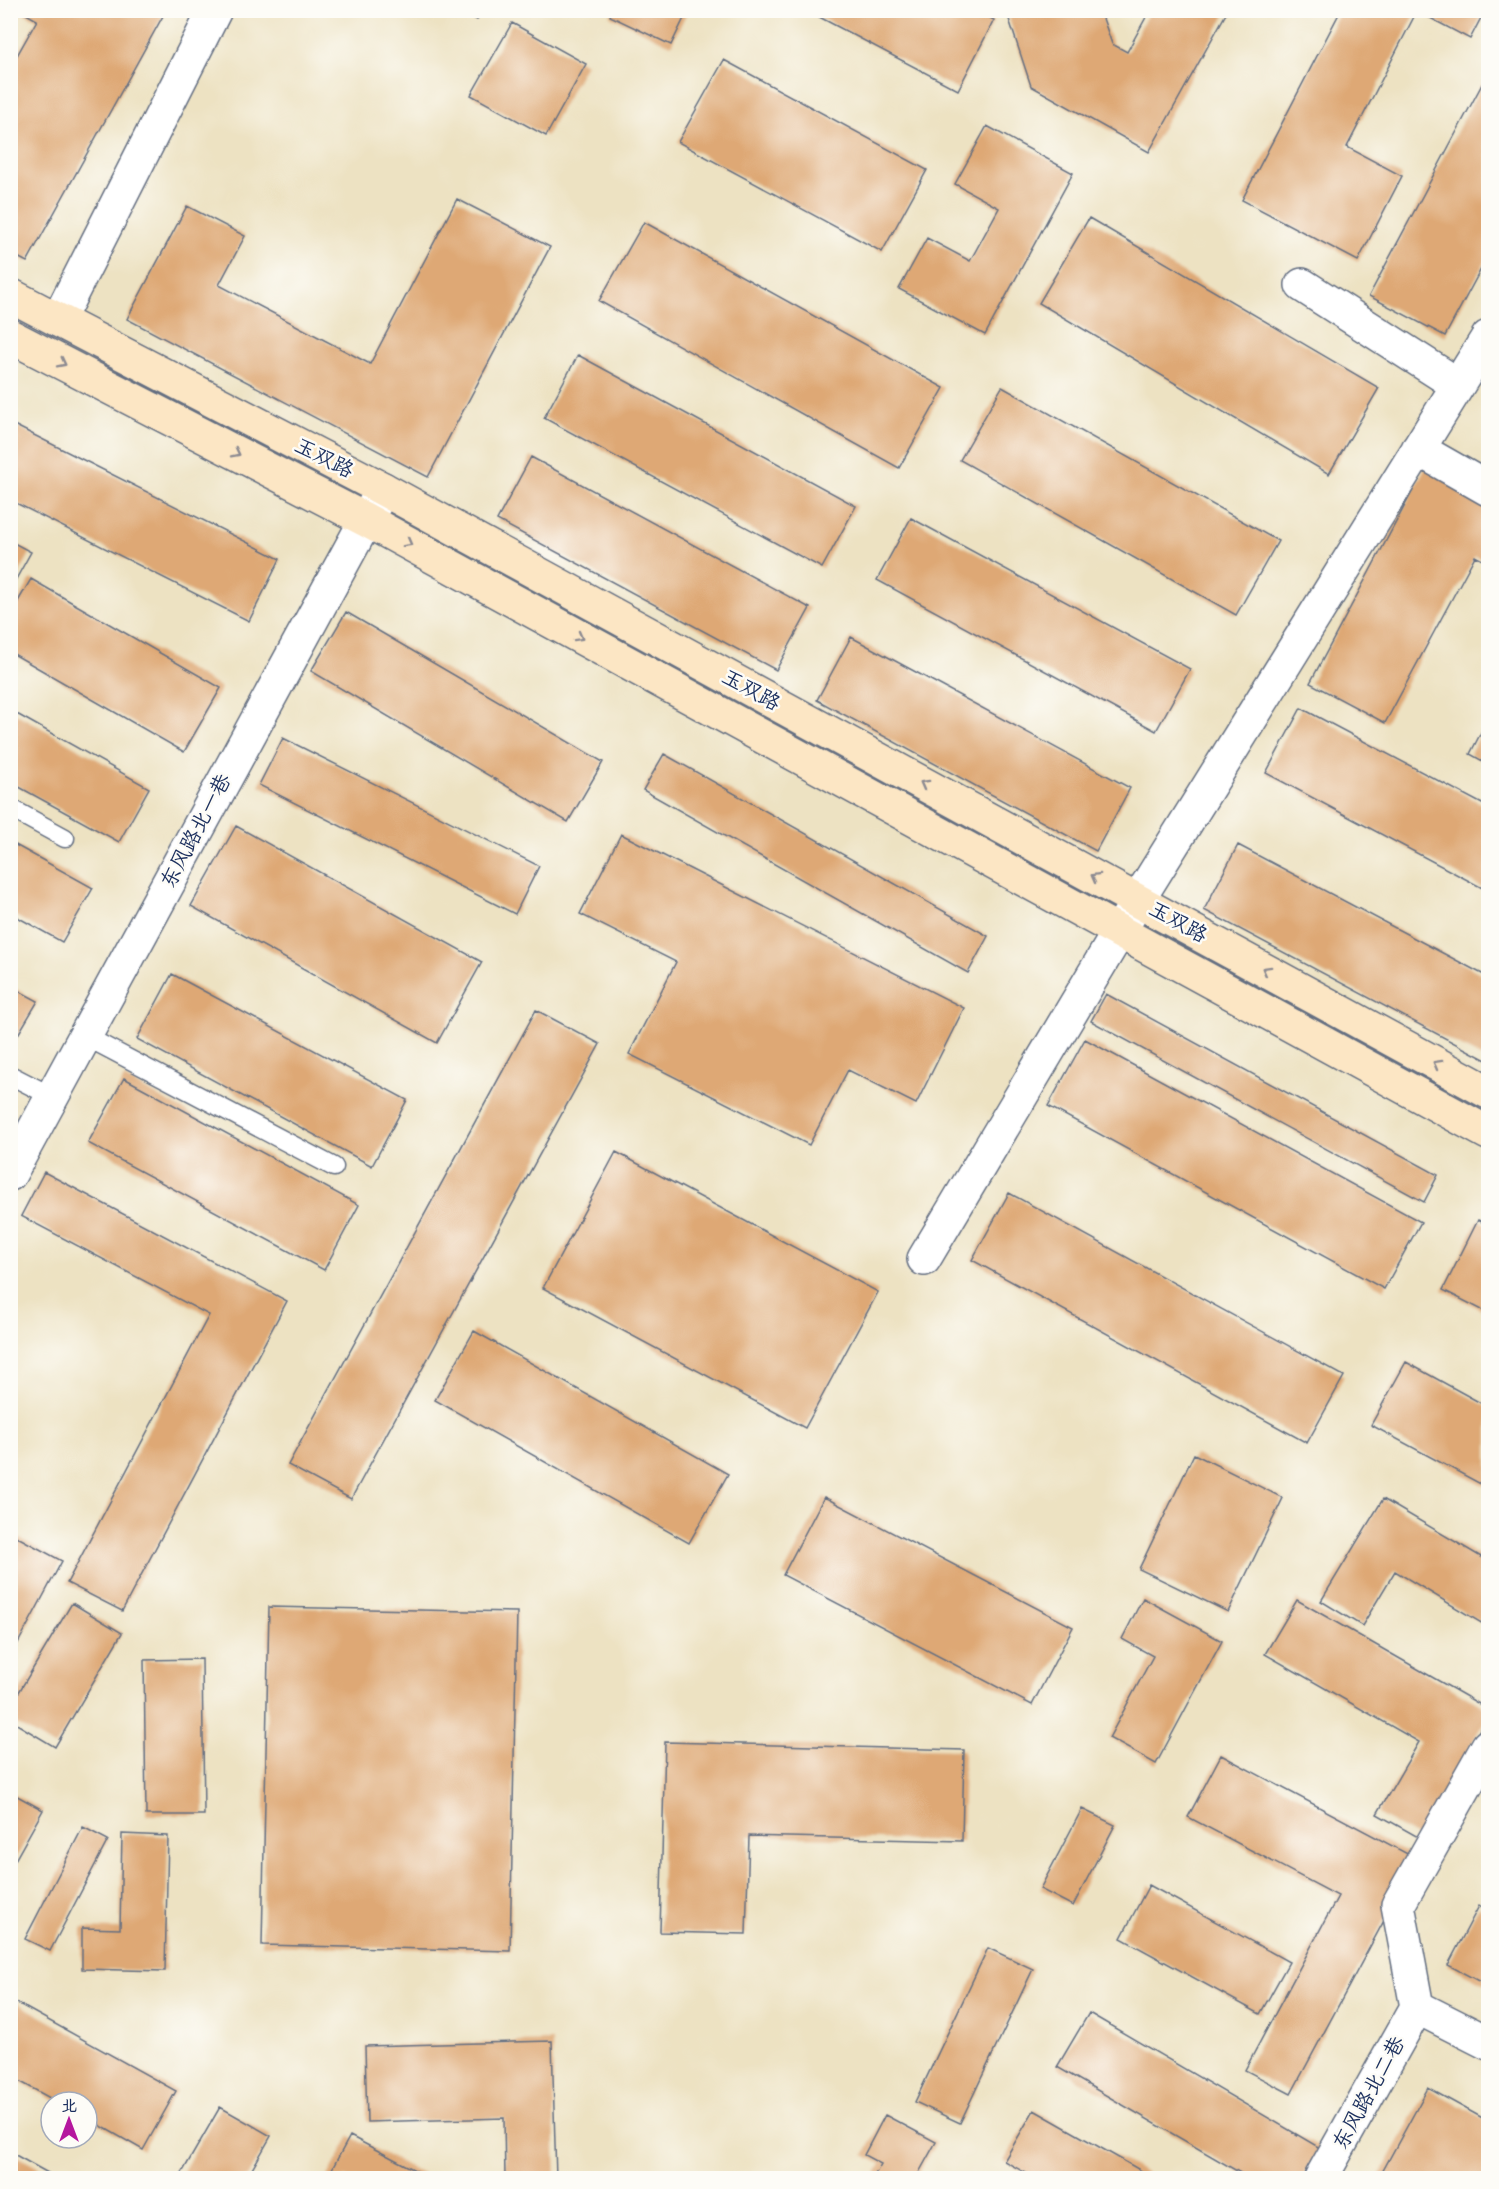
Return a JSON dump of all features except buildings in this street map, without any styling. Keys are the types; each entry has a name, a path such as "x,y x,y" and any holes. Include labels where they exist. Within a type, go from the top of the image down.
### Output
{"main road":[{"name":"玉双路","path":"10,295 383,489 1488,1092"},
{"name":"玉双路","path":"10,336 366,520 1488,1133"}],"street":[{"path":"58,320 215,10"},
{"path":"1302,285 1458,385"},
{"path":"924,1259 1138,900 1488,337"},
{"path":"1418,449 1488,489"},
{"name":"东风路北一巷","path":"10,1174 383,489"},
{"path":"1488,1746 1398,1905 1417,2007 1488,2043"},
{"name":"东风路北二巷","path":"1321,2178 1417,2007"}],"lane":[{"path":"10,808 64,838"},
{"path":"85,1036 334,1167"},
{"path":"10,1075 53,1097"}]}
